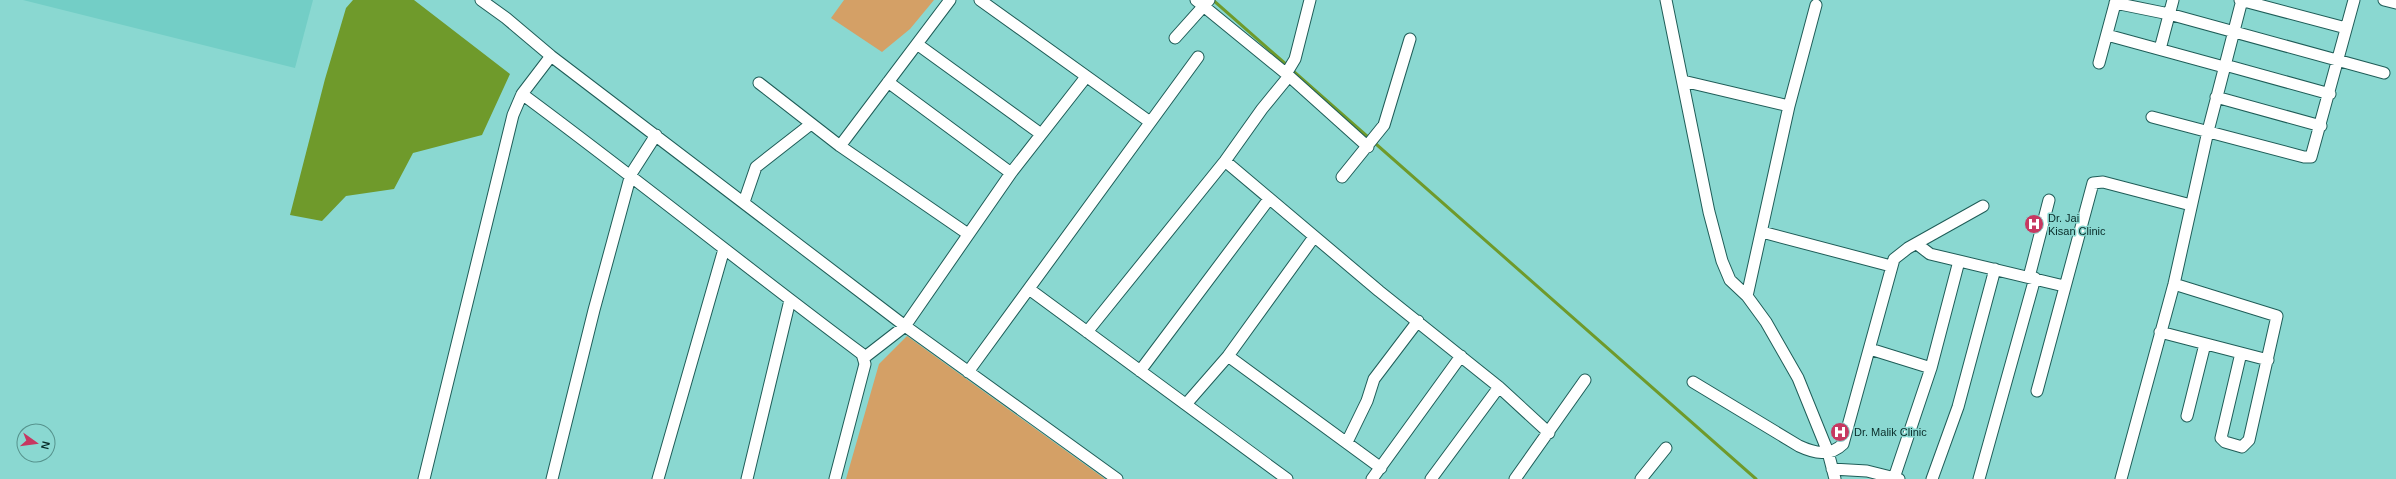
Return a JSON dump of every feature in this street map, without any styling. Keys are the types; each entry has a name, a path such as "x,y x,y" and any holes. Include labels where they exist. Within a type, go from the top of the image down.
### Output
{"street":[{"path":"481,0 506,18 551,56 905,326 1117,479"},
{"path":"840,146 950,0"},
{"path":"980,0 1150,122"},
{"path":"1087,332 1225,162 1289,71 1310,0"},
{"path":"1666,0 1709,212 1720,254 1730,280 1747,296 1766,322 1798,378 1828,452 1834,474 1867,471 1896,478 1931,368 1959,261"},
{"path":"2160,49 2173,0"},
{"path":"2121,479 2174,284 2216,97 2241,0 2346,28"},
{"path":"2152,117 2308,158 2314,153 2354,0"},
{"path":"2384,0 2396,3"},
{"path":"2099,63 2115,1 2169,14 2384,73"},
{"path":"1175,38 1204,2 1289,71 1370,145"},
{"path":"1747,296 1789,106 1816,5"},
{"path":"2107,35 2330,94"},
{"path":"1342,177 1379,134 1390,111 1410,39"},
{"path":"917,44 1041,134"},
{"path":"424,479 513,115 522,94 551,56"},
{"path":"968,372 1198,57"},
{"path":"864,357 905,326 1011,173 1086,77"},
{"path":"1683,81 1789,106"},
{"path":"888,82 1011,173"},
{"path":"759,83 840,146 968,234"},
{"path":"522,94 631,174 724,249 864,357"},
{"path":"2216,97 2321,126"},
{"path":"744,202 756,168 811,124"},
{"path":"552,479 594,310 631,174 656,135"},
{"path":"1225,162 1314,237 1461,356 1549,433"},
{"path":"2036,392 2093,183 2103,182 2191,205"},
{"path":"1140,371 1269,199"},
{"path":"1979,479 2032,278 2049,200"},
{"path":"1693,382 1799,446 1814,452 1828,452 1837,449 1843,444 1870,350 1891,266 1896,257 1983,206"},
{"path":"1762,232 1891,266"},
{"path":"1187,403 1228,356 1314,237"},
{"path":"1917,244 1930,254 2064,286"},
{"path":"658,479 724,249"},
{"path":"1932,479 1958,407 1995,269"},
{"path":"2174,284 2276,314 2277,317 2268,360 2248,443 2242,447 2225,442 2221,438 2241,353"},
{"path":"1029,289 1140,371 1187,403 1287,479"},
{"path":"747,479 790,300"},
{"path":"1348,442 1374,379 1418,321"},
{"path":"2160,332 2268,360"},
{"path":"2187,416 2205,344"},
{"path":"1870,350 1931,368"},
{"path":"1228,356 1348,442 1381,468"},
{"path":"1372,479 1461,356"},
{"path":"835,479 864,370 864,357"},
{"path":"1515,479 1549,433 1585,380"},
{"path":"1432,479 1498,387"},
{"path":"1641,479 1666,448"}],"shaded area":[{"path":"23,0 313,0 295,68"},
{"path":"353,0 414,0 510,74 482,135 413,153 394,189 346,196 322,221 290,215 325,79 346,8"},
{"path":"844,0 934,0 910,29 882,52 831,18"},
{"path":"907,336 1105,479 846,479 879,364"}],"waterway":[{"path":"1213,0 1288,66"},
{"path":"1292,70 1756,479"}],"place":[{"name":"Dr. Jai Kisan Clinic","path":"2034,224"},
{"name":"Dr. Malik Clinic","path":"1840,432"}]}
